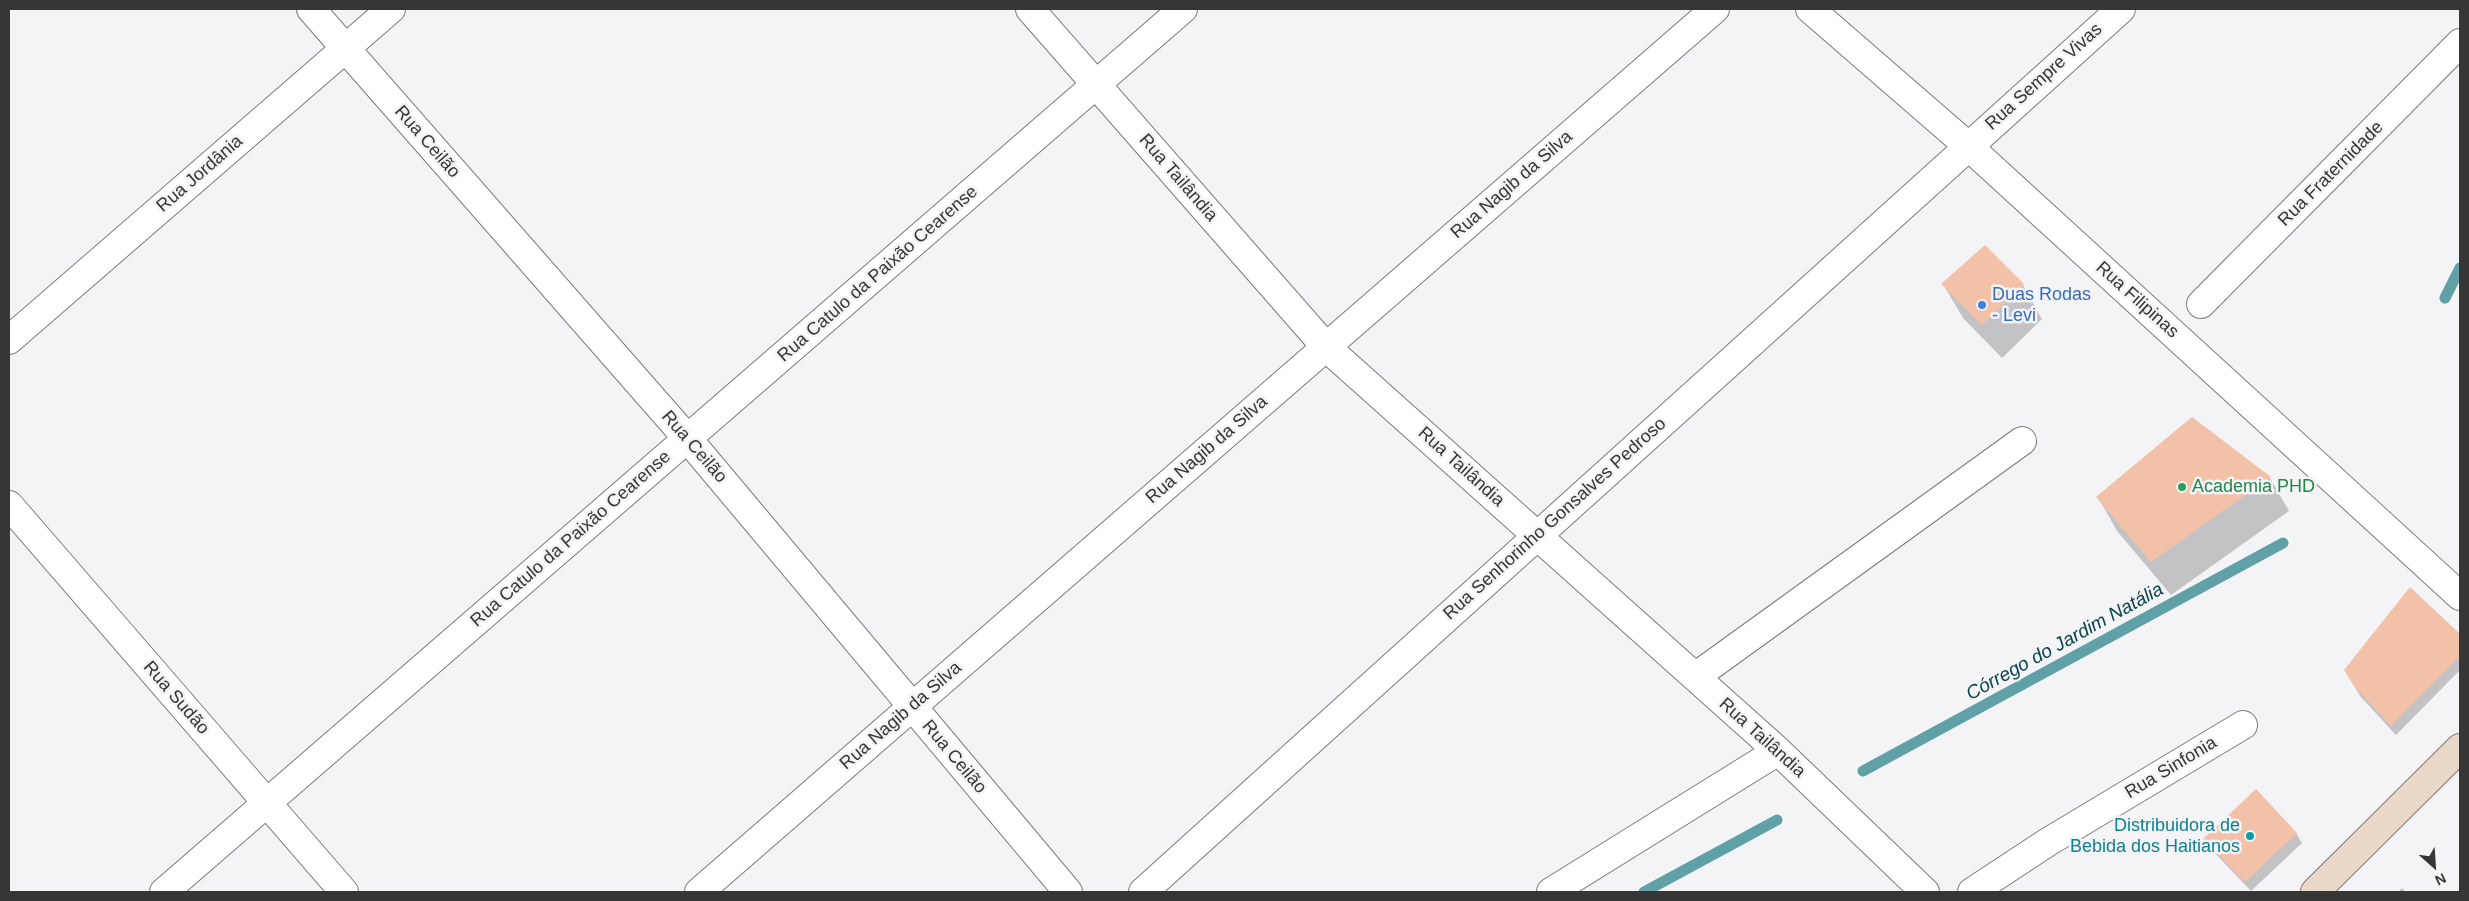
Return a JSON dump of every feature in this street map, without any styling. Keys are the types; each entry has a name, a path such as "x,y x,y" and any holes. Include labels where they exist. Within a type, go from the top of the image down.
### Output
{"main road":[{"path":"2315,892 2460,748"}],"street":[{"name":"Rua Ceilão","path":"311,9 344,49 687,438 1068,892"},
{"name":"Rua Jordânia","path":"9,340 391,9"},
{"name":"Rua Tailândia","path":"1030,9 1326,347 1778,751 1925,892"},
{"name":"Rua Catulo da Paixão Cearense","path":"164,892 1183,9"},
{"name":"Rua Nagib da Silva","path":"699,892 1715,9"},
{"name":"Rua Filipinas","path":"1810,9 1968,146 2460,596"},
{"name":"Rua Sempre Vivas","path":"1968,146 2120,9"},
{"name":"Rua Fraternidade","path":"2201,304 2460,43"},
{"name":"Rua Senhorinho Gonsalves Pedroso","path":"1143,892 1968,146"},
{"path":"1695,677 2022,441"},
{"name":"Rua Sudão","path":"9,505 344,892"},
{"name":"Rua Sinfonia","path":"1972,892 2048,842 2243,725"},
{"path":"1551,892 1778,751"}],"building":[{"name":"Duas Rodas - Levi","path":"1985,245 2024,284 1982,325 1941,284"},
{"name":"Academia PHD","path":"2192,417 2271,477 2151,562 2096,497"},
{"path":"2410,587 2460,634 2460,656 2391,726 2354,686 2344,670"},
{"name":"Distribuidora de Bebida dos Haitianos","path":"2256,789 2297,833 2245,882 2203,839"}],"waterway":[{"name":"Córrego do Jardim Natália","path":"2445,298 2460,268"},
{"name":"Córrego do Jardim Natália","path":"1863,771 2283,543"},
{"name":"Córrego do Jardim Natália","path":"1644,892 1777,820"}],"place":[{"name":"Duas Rodas - Levi","path":"1982,305"},
{"name":"Academia PHD","path":"2182,487"},
{"name":"Distribuidora de Bebida dos Haitianos","path":"2250,836"}]}
